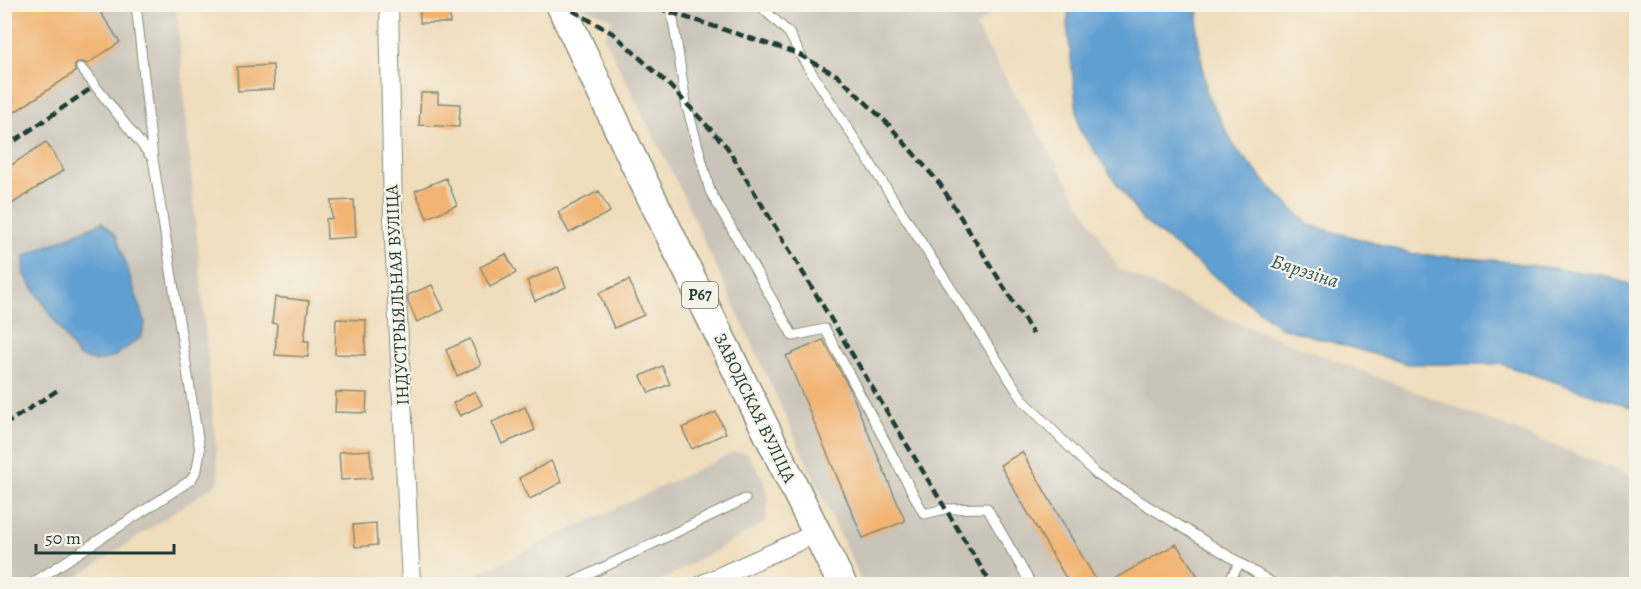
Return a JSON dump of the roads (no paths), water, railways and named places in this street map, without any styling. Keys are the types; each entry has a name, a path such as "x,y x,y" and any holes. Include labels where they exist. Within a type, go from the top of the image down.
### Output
{"main road":[{"name":"ЗАВОДСКАЯ ВУЛІЦА","path":"560,4 636,166 843,585"}],"street":[{"name":"ІНДУСТРЫЯЛЬНАЯ ВУЛІЦА","path":"389,4 393,217 411,585"},
{"path":"703,585 817,533"}],"lane":[{"path":"31,585 191,480 197,469 200,451 153,159 136,4"},
{"path":"674,4 672,13 686,103 710,191 793,336 825,329 924,514 945,509 987,508 1031,585"},
{"path":"758,4 789,33 807,66 1023,400 1096,474 1274,585"},
{"path":"81,68 153,159"},
{"path":"570,585 745,498"},
{"path":"1227,585 1240,563"}],"water":[{"name":"Бярэзіна","path":"1070,5 1199,5 1197,32 1207,94 1234,146 1267,184 1309,225 1414,254 1493,260 1602,275 1636,286 1636,409 1501,364 1408,364 1280,327 1142,220 1079,129 1067,24"},
{"path":"102,222 116,235 145,323 141,337 115,356 96,362 78,356 23,272 25,256"}],"railway":[{"path":"561,4 614,34 671,87 727,147 991,584"},
{"path":"645,4 796,53 838,76 889,125 940,184 1033,334"},
{"path":"4,148 93,87"},
{"path":"4,425 58,390"}]}
